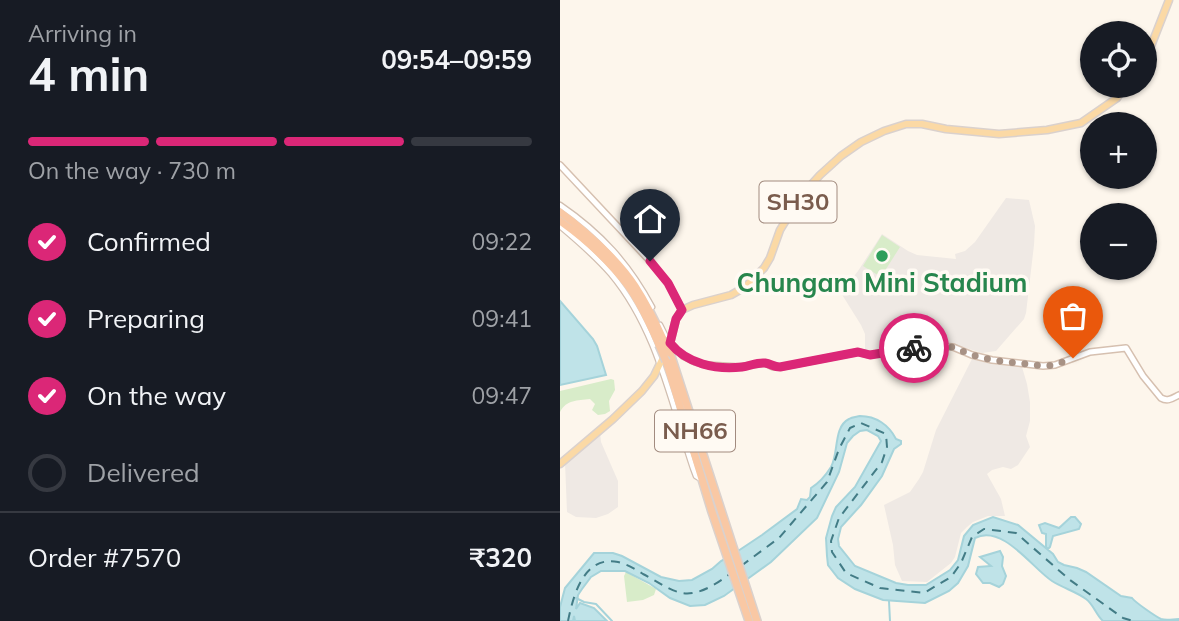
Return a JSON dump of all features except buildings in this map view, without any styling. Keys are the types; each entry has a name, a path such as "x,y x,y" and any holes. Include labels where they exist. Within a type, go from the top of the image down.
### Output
{"highway":[{"name":"NH66","path":"560,212 580,226 633,283 652,315 664,342 665,359 702,479 716,510"},
{"name":"NH66","path":"560,223 573,230 628,286 664,342"},
{"name":"NH66","path":"665,359 680,384 750,616 757,621"},
{"path":"677,365 680,384"},
{"path":"663,374 678,400"}],"main road":[{"path":"1157,31 1169,0"},
{"name":"SH30","path":"682,310 731,295 745,287 764,268 780,230 802,197 820,175 861,142 906,124 999,134 1046,131 1080,123 1117,98"},
{"path":"560,165 656,268 668,283 682,310 664,342 665,359 654,376 614,419 560,464"},
{"path":"664,342 695,362 740,367 762,363 780,367 858,352 870,355 940,346 953,347 992,360 1055,365 1090,352 1126,348 1161,398 1171,399 1179,395"}],"street":[{"path":"560,205 591,229 626,264 641,288 677,365 704,450 708,472"},
{"path":"560,223 612,275 665,359 663,374 693,468 696,476 702,479"}],"shaded area":[{"path":"1006,198 1029,200 1035,226 1034,245 1024,319 996,351 982,353 953,344 932,343 865,352 865,334 841,293 882,234 917,255 956,259 955,254 965,251 975,242"},
{"path":"972,359 1022,367 1030,402 1030,421 1026,436 1030,447 1018,465 1011,469 1003,467 992,470 987,474 1001,499 1005,516 988,516 967,527 961,533 951,563 927,582 902,581 895,565 884,505 910,492 919,479 936,430"},
{"path":"600,432 601,442 618,481 618,507 596,518 576,517 567,512 565,462"}],"green space":[{"name":"Chungam Mini Stadium","path":"882,235 900,247 881,277 863,266"},
{"path":"614,380 615,390 609,401 610,411 598,415 592,410 595,404 590,399 569,403 560,412 560,391"},
{"path":"626,572 656,589 654,595 627,602 624,576"}],"water":[{"path":"560,301 593,339 606,375 560,385"},
{"path":"860,416 881,422 901,444 894,449 882,476 841,527 839,546 855,566 896,583 926,585 950,570 958,560 964,536 973,525 993,517 1018,525 1053,554 1058,562 1086,572 1121,596 1132,598 1161,619 1179,621 1103,621 1086,599 1052,581 1017,549 996,537 986,535 975,538 968,566 958,583 949,591 925,603 883,600 855,589 838,578 828,565 826,538 836,507 855,487 881,441 867,430 860,431 847,443 839,472 817,518 771,562 724,596 705,605 690,606 670,598 625,571 601,571 591,577 578,595 576,609 580,603 594,608 607,621 575,621 574,616 573,621 560,621 565,588 594,553 622,556 661,577 679,581 692,580 762,535 797,509 801,499 807,500 810,497 811,488 831,467 838,434 844,423"},
{"path":"1071,517 1075,517 1081,524 1079,529 1053,536 1048,549 1046,534 1042,533 1039,525 1045,523 1059,528"},
{"path":"1000,551 1006,576 1003,584 999,587 983,583 976,574 978,567 991,566 980,557"}],"waterway":[{"path":"576,598 596,604 612,621"},
{"path":"889,601 890,621"}],"ferry route":[{"path":"741,566 779,538 827,482 850,428 861,423 886,434 887,447 882,462 839,518 831,541 832,552 846,573 880,588 924,593 951,577 961,563 972,537 984,529 1016,533 1070,580 1123,618 1133,621"},
{"path":"568,621 582,580 588,571 606,562 625,564 682,593 702,591 731,573"}],"way so far":[{"path":"914,348 953,347 992,360 1043,366 1055,365 1073,358"}],"place":[{"name":"Chungam Mini Stadium","path":"882,256"}],"route":[{"path":"650,261 668,283 682,310 676,319 670,343 677,352 695,362 740,367 762,363 780,367 858,352 870,355 914,348"}]}
